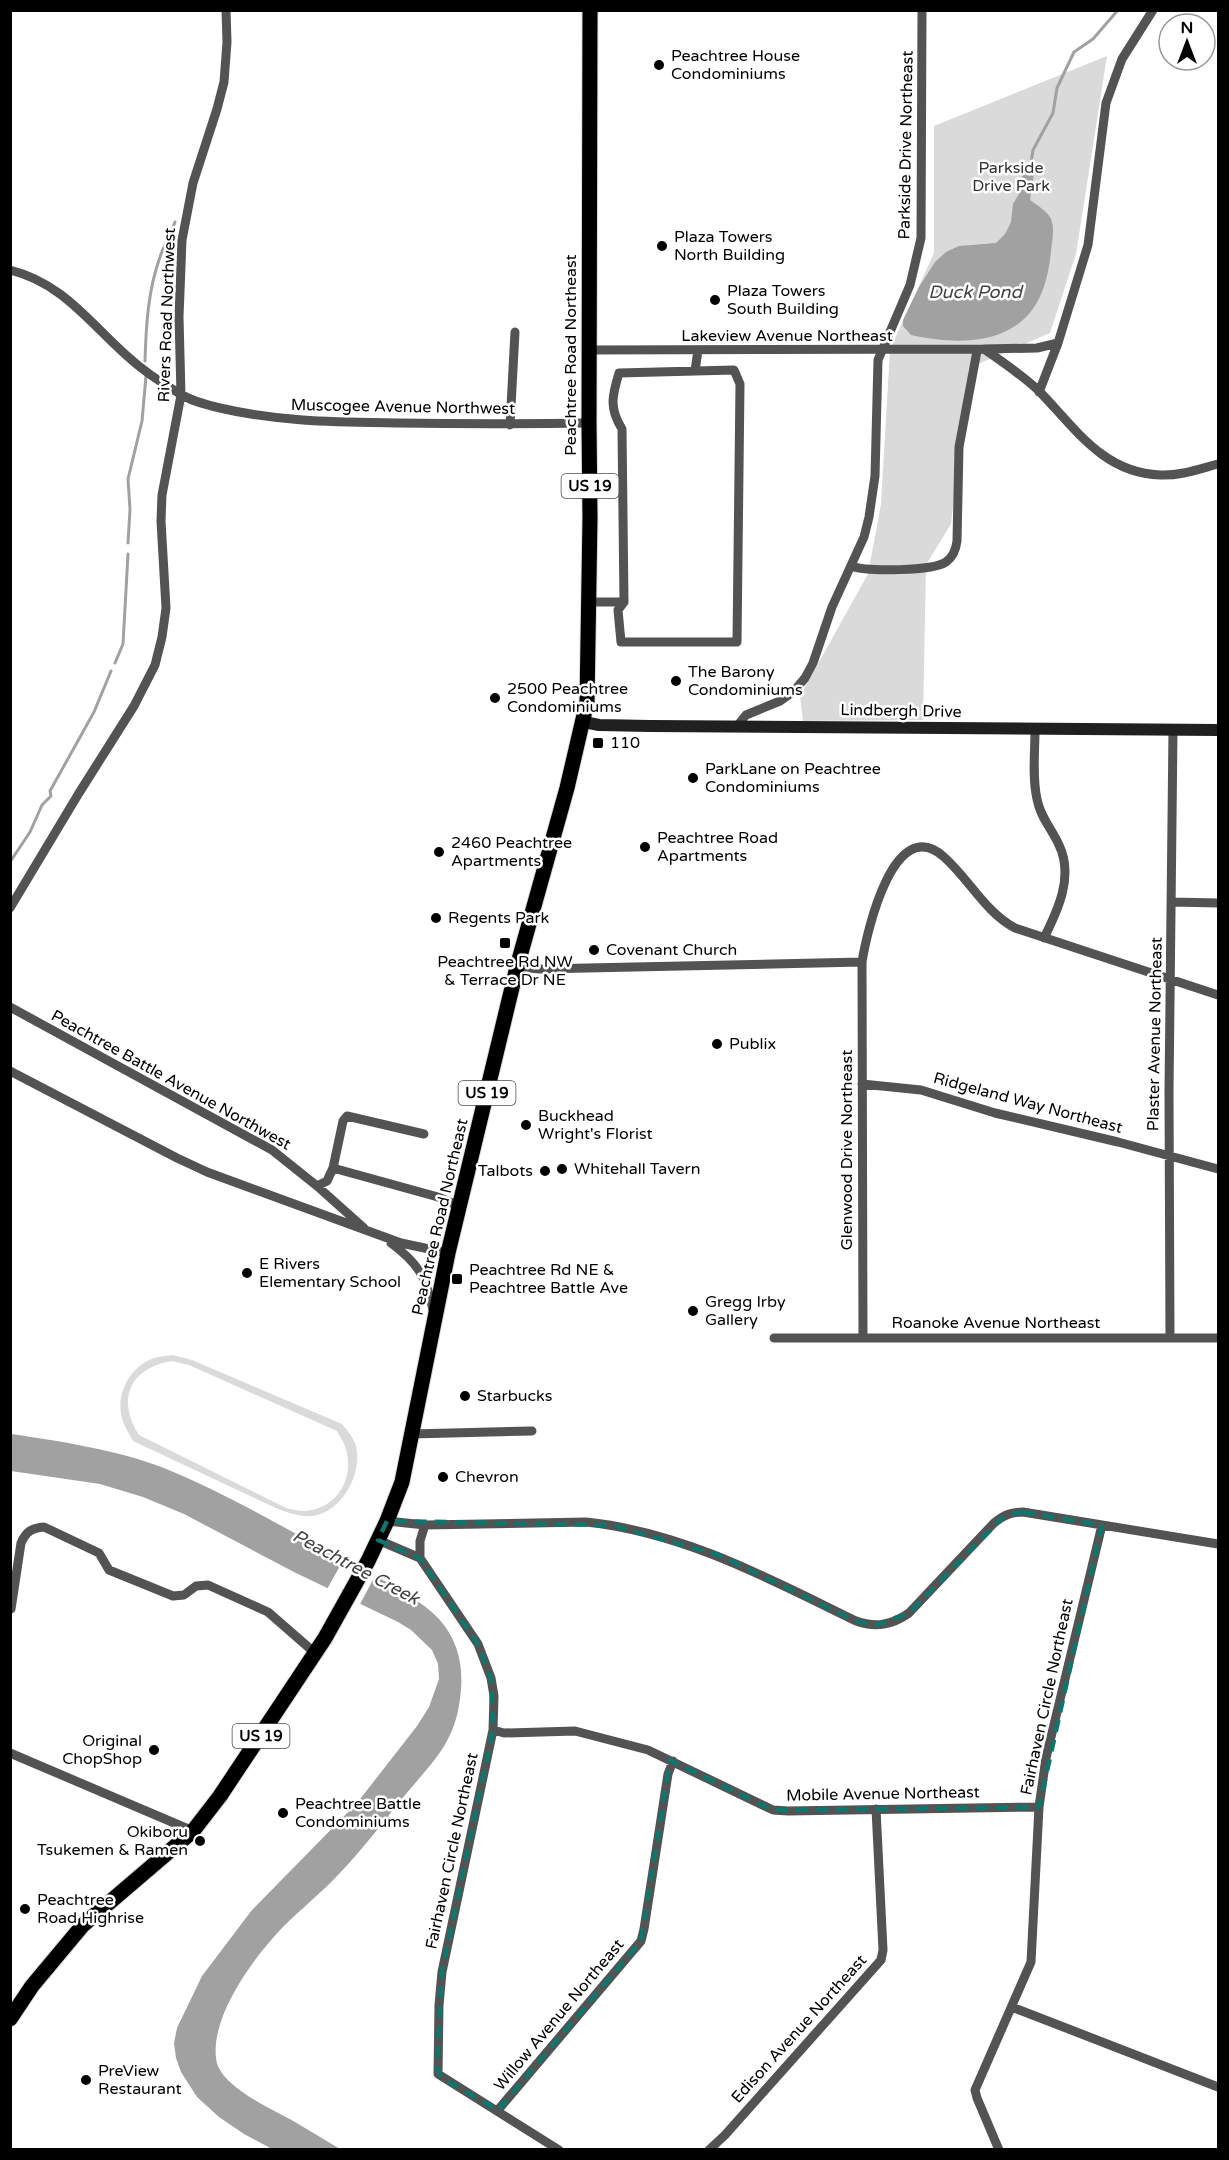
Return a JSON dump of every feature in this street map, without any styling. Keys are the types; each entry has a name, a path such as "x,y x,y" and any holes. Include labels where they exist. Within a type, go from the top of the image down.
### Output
{"highway":[{"name":"Peachtree Road Northeast","path":"10,2019 32,1986 83,1925 193,1831 220,1796 325,1638 368,1561 402,1482 459,1206 517,968 584,722 588,684 590,602 590,10"}],"main road":[{"name":"Lindbergh Drive","path":"584,722 599,725 1218,730"}],"street":[{"name":"Rivers Road Northwest","path":"10,908 134,706 154,664 162,637 166,608 161,521 162,495 181,395 179,317 182,240 193,183 218,109 224,82 227,42 226,10"},
{"name":"Parkside Drive Northeast","path":"737,726 746,715 780,701 794,691 805,678 813,663 832,606 864,537 873,497 876,368 881,351 910,285 921,238 922,10"},
{"path":"1039,392 1058,344 1088,245 1094,209 1101,128 1114,75 1153,10"},
{"name":"Muscogee Avenue Northwest","path":"10,270 48,284 62,294 128,357 181,395 196,402 305,422 510,425 589,423"},
{"path":"510,425 515,332"},
{"name":"Lakeview Avenue Northeast","path":"589,350 981,350 1037,348 1058,344"},
{"path":"695,371 698,350"},
{"path":"718,371 721,350"},
{"path":"851,566 867,570 933,567 945,563 954,554 957,541 959,447 981,350 1012,368 1039,392 1098,454 1119,466 1140,473 1160,475 1181,474 1218,464"},
{"path":"734,370 740,384 737,642 621,642 618,610 624,602 622,429 614,415 613,392 618,373 695,371 734,370"},
{"path":"590,602 624,602"},
{"path":"1035,730 1037,801 1042,816 1060,845 1064,867 1061,900 1044,938"},
{"name":"Plaster Avenue Northeast","path":"1170,1338 1169,1156 1173,730"},
{"name":"Glenwood Drive Northeast","path":"863,1338 862,962 869,930 888,878 901,856 917,848 931,849 942,855 994,914 1004,922 1044,938 1218,996"},
{"path":"1172,902 1218,903"},
{"path":"517,968 862,962"},
{"name":"Peachtree Battle Avenue Northwest","path":"10,1007 272,1150 317,1186 368,1232"},
{"name":"Peachtree Battle Avenue Northwest","path":"10,1071 207,1172 368,1232 401,1243 448,1254"},
{"name":"Ridgeland Way Northeast","path":"862,1084 921,1090 995,1113 1218,1169"},
{"path":"317,1186 327,1181 333,1168 343,1121 347,1116 424,1134"},
{"path":"333,1168 438,1197 459,1206"},
{"name":"Peachtree Battle Avenue Northwest","path":"382,1236 418,1266 428,1285 435,1319"},
{"name":"Roanoke Avenue Northeast","path":"774,1338 1218,1338"},
{"path":"411,1434 532,1431"},
{"path":"387,1521 425,1525 586,1522 611,1524 719,1556 856,1621 876,1625 894,1622 909,1613 994,1522 1005,1515 1023,1512 1218,1544"},
{"path":"378,1540 420,1558 420,1541 425,1525"},
{"name":"Fairhaven Circle Northeast","path":"999,2150 975,2090 1031,1962 1039,1807 1047,1758 1102,1525"},
{"path":"11,1609 21,1543 25,1534 34,1527 44,1527 99,1553 109,1570 173,1596 184,1594 196,1586 208,1585 268,1612 315,1653"},
{"name":"Fairhaven Circle Northeast","path":"420,1558 463,1619 486,1661 494,1696 493,1730 442,1972 437,2068 442,2078 498,2110 559,2150"},
{"name":"Mobile Avenue Northeast","path":"493,1730 504,1733 576,1731 648,1750 773,1810 1039,1807"},
{"path":"10,1753 193,1831"},
{"name":"Willow Avenue Northeast","path":"498,2110 640,1941 644,1929 668,1774 674,1761"},
{"name":"Edison Avenue Northeast","path":"709,2150 881,1960 883,1950 876,1809"},
{"path":"1011,2007 1218,2087"}],"highlighted area":[{"path":"1023,1512 1102,1525 1039,1807 773,1810 670,1760 641,1941 498,2110 442,2078 437,2068 442,1972 493,1730 491,1678 478,1644 420,1558 378,1540 387,1521 611,1525 719,1555 856,1621 876,1625 909,1613 1005,1515"}],"green space":[{"name":"Parkside Drive Park","path":"1107,56 1076,254 1050,333 969,368 951,524 926,565 923,720 803,721 800,696 868,574 881,504 890,349 934,253 934,126"},
{"path":"173,1355 192,1360 342,1424 355,1443 357,1463 351,1484 339,1502 317,1515 300,1516 289,1513 133,1441 121,1414 120,1404 125,1385 130,1376 145,1362 156,1357","holes":["172,1361 189,1365 337,1431 346,1448 348,1464 340,1492 325,1505 316,1509 305,1511 286,1508 139,1435 132,1422 128,1398 137,1378 146,1370"]}],"water":[{"name":"Duck Pond","path":"1031,163 1035,166 1030,200 1049,216 1053,231 1045,285 1029,314 1010,329 987,338 962,341 911,335 903,326 903,320 919,287 935,262 946,252 959,246 996,243 1005,234 1011,222 1013,204 1020,192 1023,167"},
{"name":"Peachtree Creek","path":"11,1434 127,1456 164,1468 208,1488 404,1592 439,1619 454,1643 461,1670 459,1708 449,1738 442,1750 355,1857 283,1927 260,1954 227,2006 216,2041 216,2058 219,2068 236,2087 261,2104 340,2149 272,2149 244,2134 219,2117 197,2097 181,2072 174,2043 177,2028 202,1976 252,1910 357,1803 417,1726 429,1707 439,1679 438,1664 432,1650 411,1630 398,1622 294,1572 184,1514 143,1497 100,1484 11,1471"}],"pier":[{"path":"345,1557 376,1574 359,1606 326,1591"}],"waterway":[{"path":"1031,163 1033,150 1053,113 1057,88 1074,52 1093,39 1118,10"},
{"path":"145,361 150,295 156,270 175,222"},
{"path":"128,543 130,509 128,479 142,421 146,376"},
{"path":"115,663 123,644 128,554"},
{"path":"10,862 30,832 42,805 51,796 50,791 94,712 111,671"}],"place":[{"name":"Peachtree House Condominiums","path":"659,65"},
{"name":"Plaza Towers North Building","path":"662,246"},
{"name":"Plaza Towers South Building","path":"715,300"},
{"name":"The Barony Condominiums","path":"676,681"},
{"name":"2500 Peachtree Condominiums","path":"495,698"},
{"name":"110","path":"598,743"},
{"name":"ParkLane on Peachtree Condominiums","path":"693,778"},
{"name":"Peachtree Road Apartments","path":"645,847"},
{"name":"2460 Peachtree Apartments","path":"439,852"},
{"name":"Regents Park","path":"436,918"},
{"name":"Peachtree Rd NW & Terrace Dr NE","path":"505,943"},
{"name":"Covenant Church","path":"594,950"},
{"name":"Publix","path":"717,1044"},
{"name":"Buckhead Wright's Florist","path":"526,1125"},
{"name":"Whitehall Tavern","path":"562,1169"},
{"name":"Talbots","path":"545,1171"},
{"name":"E Rivers Elementary School","path":"247,1273"},
{"name":"Peachtree Rd NE & Peachtree Battle Ave","path":"457,1279"},
{"name":"Gregg Irby Gallery","path":"693,1311"},
{"name":"Starbucks","path":"465,1396"},
{"name":"Chevron","path":"443,1477"},
{"name":"Original ChopShop","path":"154,1750"},
{"name":"Peachtree Battle Condominiums","path":"283,1813"},
{"name":"Okiboru Tsukemen & Ramen","path":"200,1841"},
{"name":"Peachtree Road Highrise","path":"25,1909"},
{"name":"PreView Restaurant","path":"86,2080"}]}
